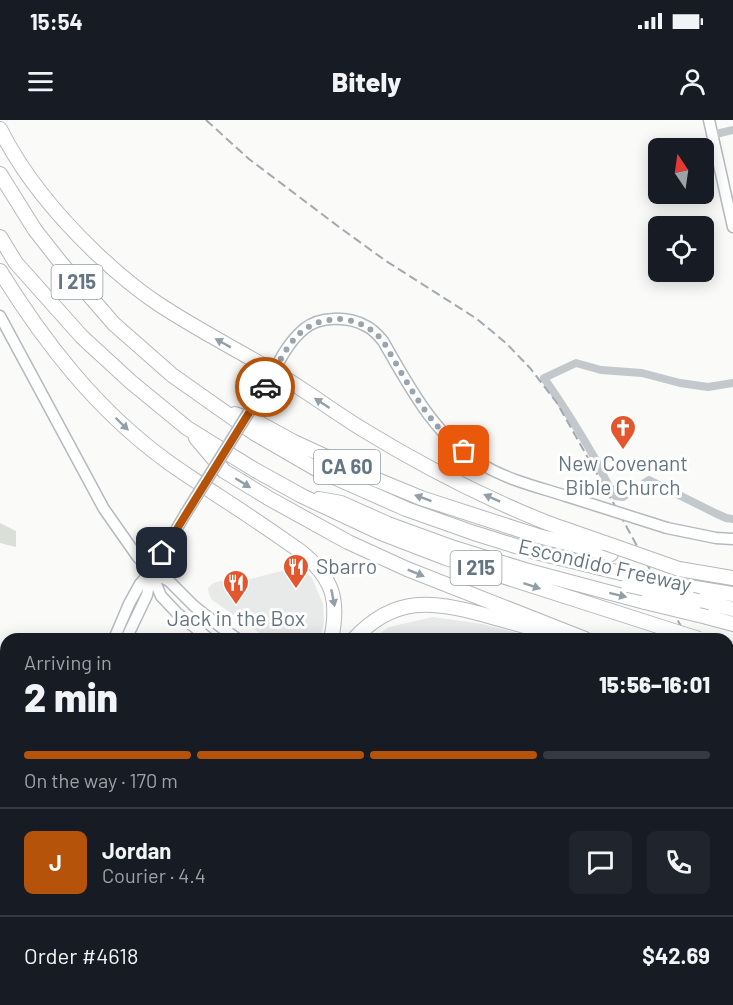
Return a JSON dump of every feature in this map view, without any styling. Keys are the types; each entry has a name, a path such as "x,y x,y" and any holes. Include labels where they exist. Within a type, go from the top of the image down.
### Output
{"highway":[{"path":"0,129 39,192 80,238 108,265 154,302 204,332 270,377 420,462 482,494 545,522 608,548 679,569 733,578"},
{"name":"Escondido Freeway","path":"0,174 35,230 114,324 172,375 254,433 318,470 406,509 474,533 625,579 733,594"},
{"name":"Escondido Freeway","path":"0,237 16,263 82,337 131,382 187,428 255,470 302,496 381,533 446,558 681,633"},
{"path":"0,271 14,294 70,370 128,430 164,460 311,560 325,577 332,591 335,620 332,633"},
{"path":"172,375 226,420 299,466 373,502 432,527 549,564 625,579 733,609"},
{"name":"CA 60","path":"219,408 259,423 292,441 421,498 538,536 608,548"},
{"path":"187,428 224,471 270,500 348,542 408,569 570,633"},
{"path":"302,496 341,503 388,524 525,570 733,624"},
{"path":"360,633 372,622 386,615 411,606 428,604 455,607 551,633"}],"main road":[{"path":"709,120 733,227"},
{"path":"0,316 104,509 137,556 152,572 169,581 194,606 229,633"},
{"path":"117,633 140,584 152,572 283,354 306,327 339,319 365,325 383,341 430,419 454,444 483,465 503,475 667,528 716,538 733,539"},
{"path":"129,633 147,595 152,572"},
{"path":"152,572 161,596 177,614 201,633"}],"street":[{"path":"712,135 733,130"},
{"path":"733,383 708,387 680,383 642,373 601,370 576,363 544,378 580,433 615,496 623,497 649,480 715,513 733,519"}],"shaded area":[{"path":"0,523 16,531 16,547 0,543"},
{"path":"301,566 312,578 323,604 324,622 321,633 259,633 211,599 208,588 212,584 219,581 235,583"},
{"path":"433,617 482,624 516,633 381,633 389,627"}],"railway":[{"path":"206,120 249,159 339,227 386,261 477,319 506,343 530,368 557,403 685,633"}],"way so far":[{"path":"265,387 283,354 306,327 325,320 353,321 365,325 383,341 430,419 464,451"}],"place":[{"name":"New Covenant Bible Church","path":"623,451"},
{"name":"Sbarro","path":"296,590"},
{"name":"Jack in the Box","path":"236,606"}],"route":[{"path":"162,553 265,387"}]}
